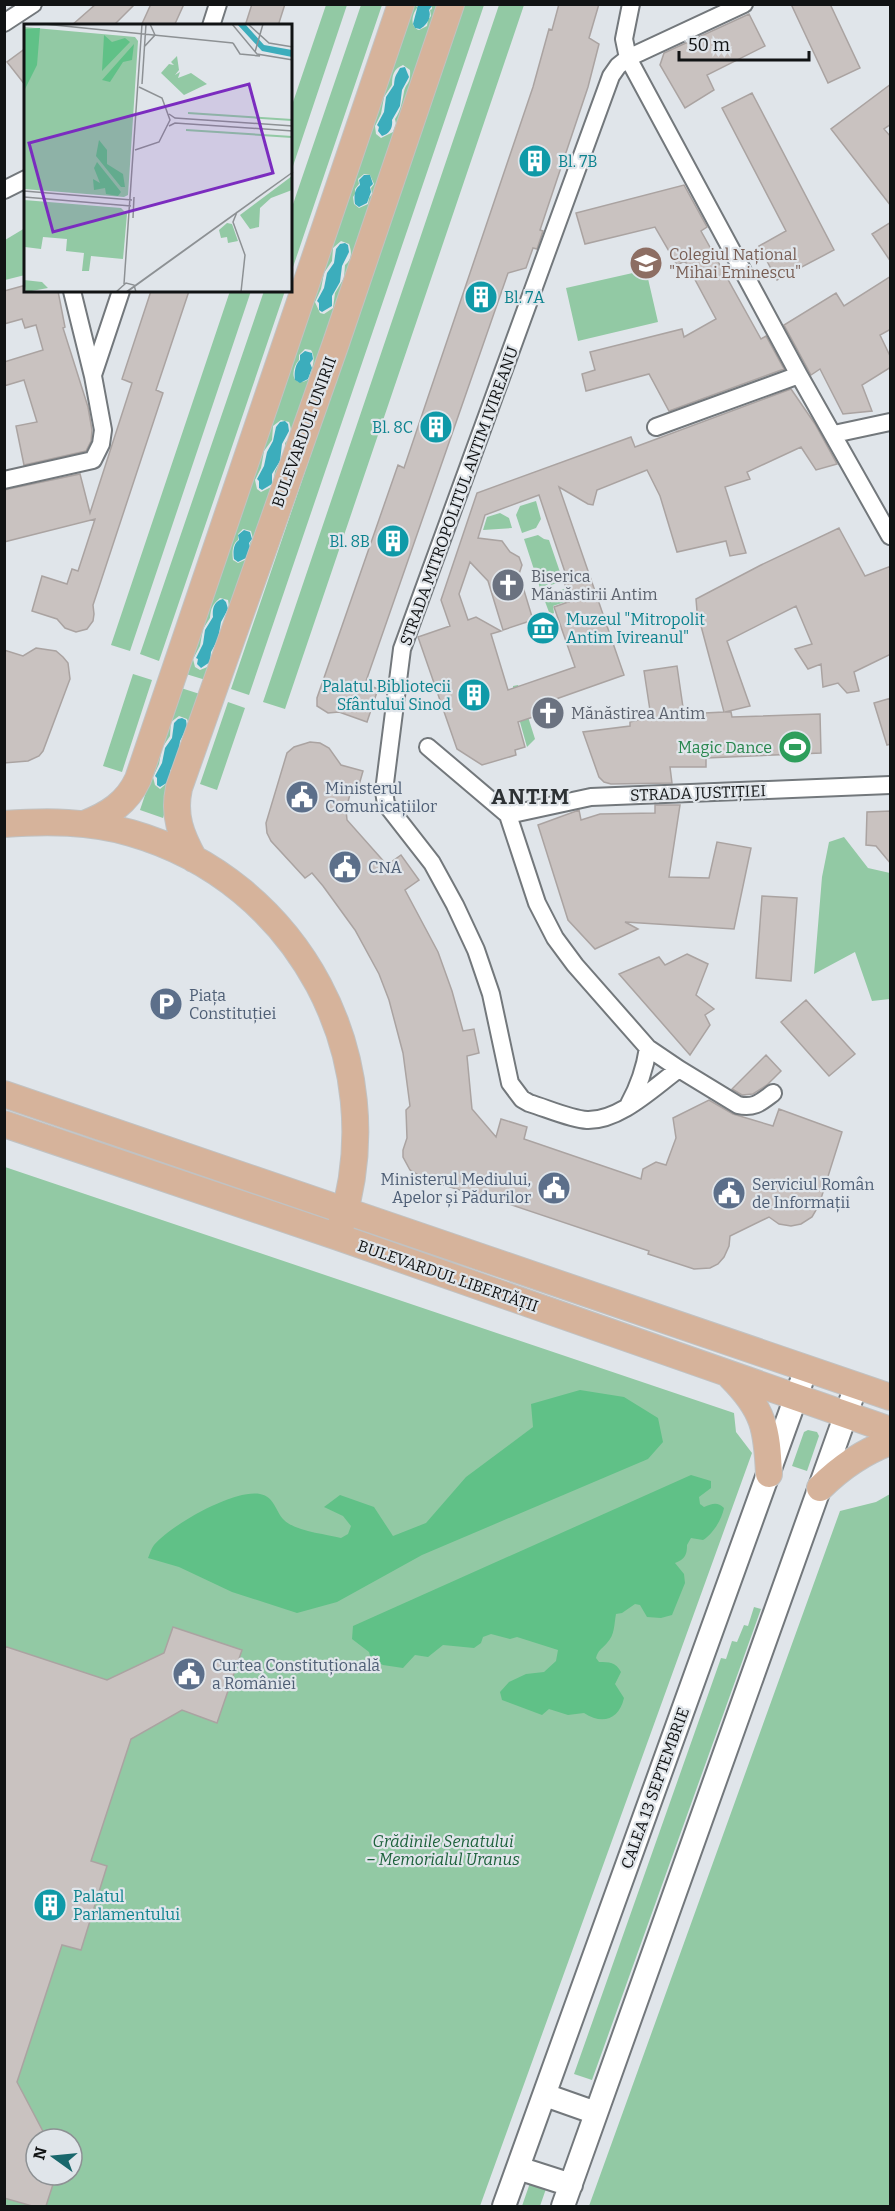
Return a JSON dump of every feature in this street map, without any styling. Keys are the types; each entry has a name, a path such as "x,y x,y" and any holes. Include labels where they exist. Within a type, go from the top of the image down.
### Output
{"main road":[{"path":"84,824 100,818 120,805 138,779 401,4"},
{"name":"BULEVARDUL UNIRII","path":"194,859 177,824 179,788 336,343 451,4"},
{"path":"4,824 44,821 84,824 141,836 194,859 235,885 263,909 281,929 306,963 333,1014 349,1065 356,1116 353,1172 338,1237"},
{"name":"BULEVARDUL LIBERTĂȚII","path":"4,1094 891,1397"},
{"name":"BULEVARDUL LIBERTĂȚII","path":"4,1124 338,1237 891,1430"},
{"name":"CALEA 13 SEPTEMBRIE","path":"504,2206 806,1369"},
{"path":"729,1374 758,1410 767,1440 769,1474"},
{"path":"563,2206 856,1386"},
{"path":"820,1488 845,1465 891,1442"},
{"path":"544,2094 596,2113"},
{"path":"518,2168 571,2185"}],"street":[{"path":"4,23 33,4"},
{"path":"212,24 218,4"},
{"path":"631,4 624,39 628,58 799,375 891,536"},
{"path":"628,58 744,4"},
{"name":"STRADA MITROPOLITUL ANTIM IVIREANU","path":"628,58 614,71 608,84 407,634 402,649 384,790 386,804 432,863 476,950 491,994 513,1090 529,1103 586,1120 606,1119 627,1107 679,1069"},
{"path":"4,190 24,180"},
{"path":"4,480 93,460 101,444 103,430 93,376 72,292"},
{"path":"93,376 121,292"},
{"path":"656,427 799,375"},
{"path":"834,434 891,422"},
{"path":"428,747 508,815 537,903 555,938 648,1048 738,1106 756,1106 773,1092"},
{"name":"STRADA JUSTIȚIEI","path":"508,815 591,797 891,785"},
{"path":"627,1107 637,1090 646,1065 648,1048"}],"green space":[{"path":"326,5 347,5 292,169 292,105"},
{"path":"361,5 382,5 292,270 292,207"},
{"path":"413,5 418,7 413,16 413,23 419,30 427,26 432,5 438,5 209,681 186,674","holes":["403,65 410,70 410,78 395,119 393,132 381,138 376,134 375,126 381,114 384,97 392,85 397,69","364,174 370,175 374,184 368,204 359,208 354,204 353,197 359,184 358,179","341,241 349,244 351,255 345,265 344,278 335,293 333,308 324,314 320,313 315,302 321,289 324,273 332,261 333,248","305,349 311,350 314,357 313,365 309,379 303,382 296,380 293,373 299,355","281,420 289,422 290,436 285,443 285,452 275,471 273,486 261,492 257,489 255,480 261,468 264,451 272,440 273,426","243,529 251,531 253,539 247,559 238,563 233,560 234,546 238,540 238,534","220,598 228,600 228,612 212,665 200,670 195,667 193,659 215,603"]},
{"path":"464,5 484,5 249,695 231,689"},
{"path":"499,5 524,5 285,709 263,702"},
{"path":"24,229 24,275 5,280 5,240"},
{"path":"646,270 658,322 578,341 566,288"},
{"path":"230,292 251,292 130,651 111,645"},
{"path":"264,292 285,292 159,661 140,654"},
{"path":"536,501 541,519 536,528 522,533 516,515 520,506"},
{"path":"500,513 509,518 512,528 483,530 487,517"},
{"path":"538,535 549,540 561,575 560,582 551,585 550,572 541,575 543,583 547,582 548,586 540,588 524,539"},
{"path":"564,589 568,601 553,606 554,613 550,615 543,596"},
{"path":"133,674 152,680 122,772 103,766"},
{"path":"518,685 535,739 527,747 511,690 513,686"},
{"path":"181,688 203,695 163,818 140,810","holes":["179,716 187,719 190,727 167,783 160,789 155,785 153,777 159,764 162,748 170,736 171,722"]},
{"path":"228,702 245,708 217,790 200,784"},
{"path":"844,837 868,868 890,873 890,999 872,1001 855,952 814,974 822,877 829,842"},
{"name":"Grădinile Senatului – Memorialul Uranus","path":"5,1167 734,1413 736,1432 752,1453 480,2206 5,2206"},
{"path":"580,1390 624,1397 658,1418 663,1442 648,1459 422,1555 337,1602 297,1613 232,1592 179,1567 148,1558 154,1545 162,1537 188,1519 220,1503 249,1494 260,1494 269,1498 284,1520 295,1527 341,1538 348,1534 351,1526 343,1516 324,1507 340,1495 374,1507 393,1536 426,1523 466,1477 533,1427 531,1404"},
{"path":"808,1430 817,1432 819,1436 807,1471 792,1466 804,1432"},
{"path":"691,1475 711,1481 711,1488 699,1497 700,1504 704,1507 719,1504 724,1508 723,1512 710,1534 703,1540 691,1538 685,1556 675,1563 684,1574 685,1583 672,1615 661,1618 647,1617 640,1605 635,1604 622,1613 616,1614 612,1636 596,1658 599,1662 614,1664 621,1672 615,1684 624,1698 614,1716 597,1719 584,1713 568,1715 549,1709 542,1715 502,1700 500,1692 509,1682 526,1674 544,1672 556,1661 558,1650 517,1637 510,1639 491,1634 483,1637 481,1643 474,1648 443,1645 428,1657 415,1655 403,1668 383,1665 371,1659 369,1652 352,1639 353,1626"},
{"path":"890,1494 890,2206 589,2206 840,1511 876,1502"},
{"path":"754,1607 761,1609 592,2080 574,2074 721,1658 726,1659 732,1641 737,1642 744,1625 748,1626"},
{"path":"531,2180 547,2186 540,2206 522,2206"}],"water":[{"path":"418,5 432,6 429,10 428,21 420,29 415,28 413,24"},
{"path":"405,67 409,77 402,90 400,106 392,120 390,130 382,136 377,125 384,112 386,97 394,85 400,68"},
{"path":"364,175 370,175 373,184 370,187 371,192 367,203 359,207 355,204 355,194 360,185 359,180"},
{"path":"340,244 348,245 349,252 342,266 340,282 332,296 332,306 322,312 319,310 317,301 324,288 327,273 334,263 336,249"},
{"path":"305,351 312,353 313,359 310,363 312,368 308,379 300,383 295,380 295,369 300,355"},
{"path":"285,421 289,431 282,444 280,461 272,474 272,484 262,490 259,488 257,479 264,466 276,427 280,422"},
{"path":"244,530 250,532 252,539 246,558 238,562 234,559 234,549 239,540 238,535"},
{"path":"223,599 228,609 221,622 210,662 201,668 196,658 203,644 205,630 213,617 214,606"},
{"path":"182,718 186,720 187,727 180,741 178,757 170,771 170,781 160,787 157,785 155,776 162,763 165,748 172,738 174,723"}],"building":[{"path":"96,4 135,4 115,24 73,24"},
{"path":"151,4 184,4 175,24 142,24"},
{"path":"252,4 285,4 279,24 246,24"},
{"path":"559,4 599,4 589,38 599,44 588,87 540,230 543,231 537,249 533,248 526,268 508,273 365,684 378,689 367,722 339,712 328,713 317,706 317,698 398,465 404,468"},
{"path":"791,4 830,4 860,68 828,83"},
{"path":"749,14 765,46 707,75 714,90 685,108 660,65 664,53"},
{"path":"24,49 24,83 7,62"},
{"path":"891,84 891,124 884,129 891,137 891,206 831,129"},
{"path":"752,93 834,250 777,280 759,246 786,231 722,108"},
{"path":"684,185 707,227 701,231 761,339 766,336 784,369 669,411 649,374 586,391 582,374 595,370 590,352 682,329 684,337 716,319 685,261 677,265 655,227 585,244 576,213"},
{"path":"891,222 891,262 872,234"},
{"path":"891,276 891,329 880,335 891,358 891,367 862,385 872,411 843,414 820,369 811,375 784,325 836,293 844,306"},
{"path":"24,286 24,292 58,292 65,327 63,328 88,407 92,430 91,441 86,451 24,465 16,426 37,422 24,380 4,386 4,362 43,350 36,325 25,328 22,319 4,324 4,291"},
{"path":"151,292 189,292 156,390 163,393 93,605 93,621 87,629 76,632 65,628 57,619 32,611 42,576 67,584 72,569 78,571 95,519 4,542 4,490 80,474 90,513 132,383 122,379"},
{"path":"791,389 815,424 837,464 816,470 801,447 747,472 750,479 725,487 746,553 730,556 726,541 677,552 660,496 647,470 597,490 593,505 559,487 624,675 556,699 560,708 518,722 525,747 515,750 516,755 482,765 457,749 418,637 450,626 441,600 477,493 631,437 635,447","holes":["539,495 567,578 563,579 571,601 554,607 575,667 508,690 491,634 501,631 476,617 468,620 459,594 470,562 488,581 503,630 533,620 519,574 522,565 519,557 510,552 502,541 478,538 485,515"]},
{"path":"839,528 865,576 891,566 891,654 854,672 859,691 847,693 838,683 823,687 821,664 808,669 795,649 812,644 796,606 727,641 750,706 725,712 731,712 732,717 820,714 821,753 706,758 706,767 670,767 672,783 611,784 604,782 599,777 583,732 630,726 630,722 651,717 644,671 677,666 684,714 724,712 697,611 696,599"},
{"path":"36,648 56,651 63,657 68,663 70,679 43,751 39,756 28,761 4,763 4,650 23,656"},
{"path":"891,698 891,744 887,745 874,703"},
{"path":"310,742 320,743 329,748 341,765 363,771 357,792 351,790 346,810 347,820 387,865 401,855 419,880 405,890 438,952 463,1031 474,1029 479,1053 467,1056 472,1109 496,1137 501,1119 527,1127 524,1139 641,1179 643,1169 656,1162 666,1165 676,1138 673,1118 709,1100 733,1114 773,1126 779,1109 842,1132 819,1205 812,1217 801,1224 791,1226 779,1224 769,1217 730,1236 729,1246 718,1264 710,1268 694,1269 648,1254 649,1251 467,1190 466,1192 441,1184 443,1179 423,1178 410,1170 403,1157 407,1138 406,1110 410,1106 403,1053 389,1000 379,974 355,930 323,886 312,873 305,878 271,841 267,833 266,823 287,753 294,747"},
{"path":"655,805 680,805 669,877 709,878 717,842 751,848 734,929 625,922 638,929 595,949 568,920 538,825 579,810 581,820 600,814 655,813"},
{"path":"891,811 891,864 876,846 866,845 867,812"},
{"path":"762,896 797,898 791,981 756,978"},
{"path":"687,954 708,964 696,995 714,1009 705,1015 710,1025 690,1055 619,974 659,957 665,965"},
{"path":"806,1000 855,1054 829,1076 781,1022"},
{"path":"766,1055 781,1071 767,1085 753,1094 742,1095 732,1089"},
{"name":"Palatul Parlamentului","path":"173,1627 242,1650 217,1723 182,1710 131,1739 91,1861 107,1866 81,1950 62,1945 17,2082 41,2127 24,2127 24,2187 52,2187 46,2206 32,2206 4,2198 4,1646 107,1680 164,1653"}],"place":[{"name":"Bl. 7B","path":"535,161"},
{"name":"Colegiul Național \"Mihai Eminescu\"","path":"646,263"},
{"name":"Bl. 7A","path":"481,297"},
{"name":"Bl. 8C","path":"436,427"},
{"name":"Bl. 8B","path":"393,541"},
{"name":"Biserica Mănăstirii Antim","path":"508,585"},
{"name":"Muzeul \"Mitropolit Antim Ivireanul\"","path":"543,628"},
{"name":"Palatul Bibliotecii Sfântului Sinod","path":"474,695"},
{"name":"Mănăstirea Antim","path":"548,713"},
{"name":"Magic Dance","path":"795,747"},
{"name":"Ministerul Comunicațiilor","path":"302,797"},
{"name":"CNA","path":"345,867"},
{"name":"Piața Constituției","path":"166,1004"},
{"name":"Ministerul Mediului, Apelor și Pădurilor","path":"554,1188"},
{"name":"Serviciul Român de Informații","path":"729,1193"},
{"name":"Curtea Constituțională a României","path":"189,1674"},
{"name":"Palatul Parlamentului","path":"50,1905"}],"district":[{"name":"ANTIM","path":"531,796"}]}
